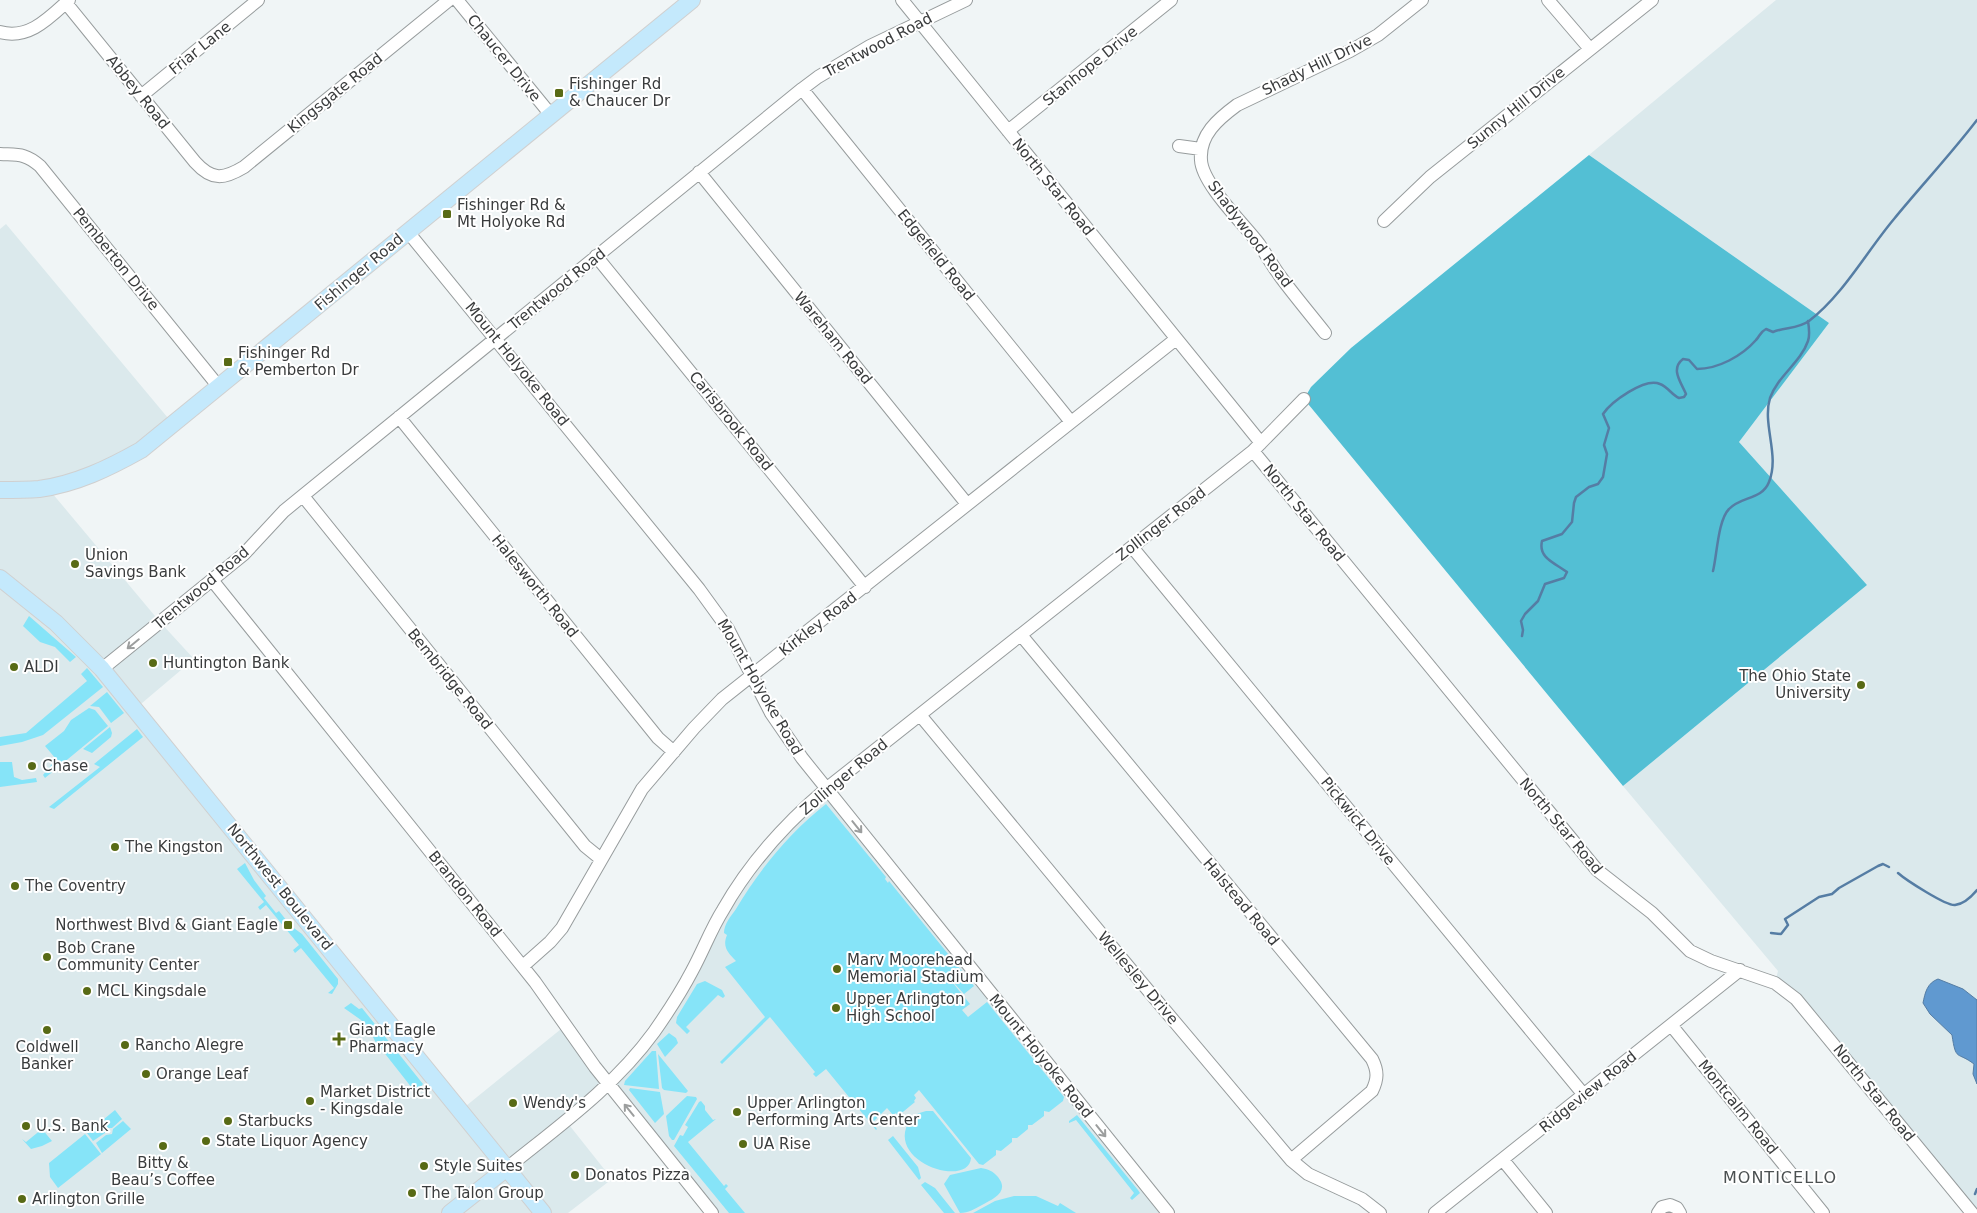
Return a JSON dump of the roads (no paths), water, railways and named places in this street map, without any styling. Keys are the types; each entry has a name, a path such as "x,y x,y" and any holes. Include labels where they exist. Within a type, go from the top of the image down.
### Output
{"main road":[{"name":"Fishinger Road","path":"0,490 39,489 68,483 96,474 141,450 692,0"},
{"name":"Northwest Boulevard","path":"0,578 56,623 102,669 543,1213"},
{"name":"Zollinger Road","path":"450,1213 506,1168"}],"street":[{"name":"Friar Lane","path":"141,96 258,0"},
{"name":"Kingsgate Road","path":"215,176 231,175 244,167 449,0"},
{"name":"Chaucer Drive","path":"457,0 551,115"},
{"name":"North Star Road","path":"902,0 1176,339 1257,447 1597,870 1652,913 1690,951 1710,961 1775,983 1800,1002 1972,1213"},
{"name":"Trentwood Road","path":"102,669 244,554 284,511 818,76 966,0"},
{"name":"Stanhope Drive","path":"1008,131 1171,0"},
{"name":"Shady Hill Drive","path":"1201,149 1210,128 1244,101 1350,51 1378,35 1422,0"},
{"path":"1548,0 1590,49"},
{"name":"Sunny Hill Drive","path":"1384,221 1430,177 1652,0"},
{"name":"Abbey Road","path":"68,2 203,172 215,176"},
{"path":"0,32 12,35 33,30 68,2"},
{"name":"Edgefield Road","path":"802,89 1071,422"},
{"path":"1179,146 1201,149"},
{"name":"Shadywood Road","path":"1201,149 1201,161 1204,172 1219,195 1260,245 1280,277 1325,332"},
{"name":"Pemberton Drive","path":"0,154 21,154 30,157 40,166 219,387"},
{"name":"Wareham Road","path":"699,172 968,504"},
{"name":"Mount Holyoke Road","path":"408,232 699,589 728,629 772,713 802,758 1168,1213"},
{"name":"Carisbrook Road","path":"596,256 865,587"},
{"name":"Kirkley Road","path":"522,966 550,942 562,928 642,789 709,712 752,675 1176,339"},
{"name":"Zollinger Road","path":"506,1168 596,1097 654,1032 679,995 723,910 751,867 779,835 826,789 1257,447 1304,398"},
{"name":"Halesworth Road","path":"399,417 658,738 674,752"},
{"name":"Bembridge Road","path":"303,496 585,846 602,859"},
{"name":"Pickwick Drive","path":"1132,547 1584,1095"},
{"name":"Brandon Road","path":"212,580 522,966 608,1085 712,1213"},
{"name":"Halstead Road","path":"1021,635 1372,1058 1377,1069 1377,1081 1372,1091 1291,1160"},
{"name":"Wellesley Drive","path":"920,715 1146,989 1291,1160 1308,1174 1362,1199 1380,1213"},
{"name":"Ridgeview Road","path":"1435,1213 1740,970"},
{"name":"Montcalm Road","path":"1672,1025 1823,1213"},
{"path":"1502,1160 1546,1213"},
{"path":"1658,1213 1662,1207 1670,1205 1677,1208 1680,1213"}],"waterway":[{"path":"1522,636 1521,621 1538,601 1545,584 1564,578 1567,572 1545,556 1541,547 1542,541 1562,534 1572,522 1576,497 1589,487 1598,484 1603,477 1607,454 1604,445 1609,428 1603,414 1607,409 1621,397 1646,384 1663,385 1679,398 1684,397 1686,394 1677,371 1677,367 1683,359 1689,360 1697,369 1713,367 1744,351 1766,329 1773,332 1809,321 1844,286 1894,219 1977,120"},
{"path":"1713,571 1720,529 1725,514 1734,505 1761,492 1769,482 1773,461 1768,419 1770,398 1773,390 1805,349 1809,336 1808,321"},
{"path":"1771,933 1781,934 1788,925 1785,919 1819,897 1832,894 1878,866 1883,864 1889,867"},
{"path":"1898,873 1926,892 1950,904 1962,903 1977,890"},
{"path":"1975,1194 1977,1189"}],"place":[{"name":"Fishinger Rd & Chaucer Dr","path":"559,93"},
{"name":"Fishinger Rd & Mt Holyoke Rd","path":"447,214"},
{"name":"Fishinger Rd & Pemberton Dr","path":"228,362"},
{"name":"Union Savings Bank","path":"75,564"},
{"name":"Huntington Bank","path":"153,663"},
{"name":"ALDI","path":"14,667"},
{"name":"The Ohio State University","path":"1861,685"},
{"name":"Chase","path":"32,766"},
{"name":"The Kingston","path":"115,847"},
{"name":"The Coventry","path":"15,886"},
{"name":"Northwest Blvd & Giant Eagle","path":"288,925"},
{"name":"Bob Crane Community Center","path":"47,957"},
{"name":"Marv Moorehead Memorial Stadium","path":"837,969"},
{"name":"MCL Kingsdale","path":"87,991"},
{"name":"Upper Arlington High School","path":"836,1008"},
{"name":"Coldwell Banker","path":"47,1030"},
{"name":"Giant Eagle Pharmacy","path":"339,1039"},
{"name":"Rancho Alegre","path":"125,1045"},
{"name":"Orange Leaf","path":"146,1074"},
{"name":"Market District - Kingsdale","path":"310,1101"},
{"name":"Wendy's","path":"513,1103"},
{"name":"Upper Arlington Performing Arts Center","path":"737,1112"},
{"name":"Starbucks","path":"228,1121"},
{"name":"U.S. Bank","path":"26,1126"},
{"name":"State Liquor Agency","path":"206,1141"},
{"name":"UA Rise","path":"743,1144"},
{"name":"Bitty & Beau’s Coffee","path":"163,1146"},
{"name":"Style Suites","path":"424,1166"},
{"name":"Donatos Pizza","path":"575,1175"},
{"name":"The Talon Group","path":"412,1193"},
{"name":"Arlington Grille","path":"22,1199"}],"district":[{"name":"MONTICELLO","path":"1780,1177"}]}
